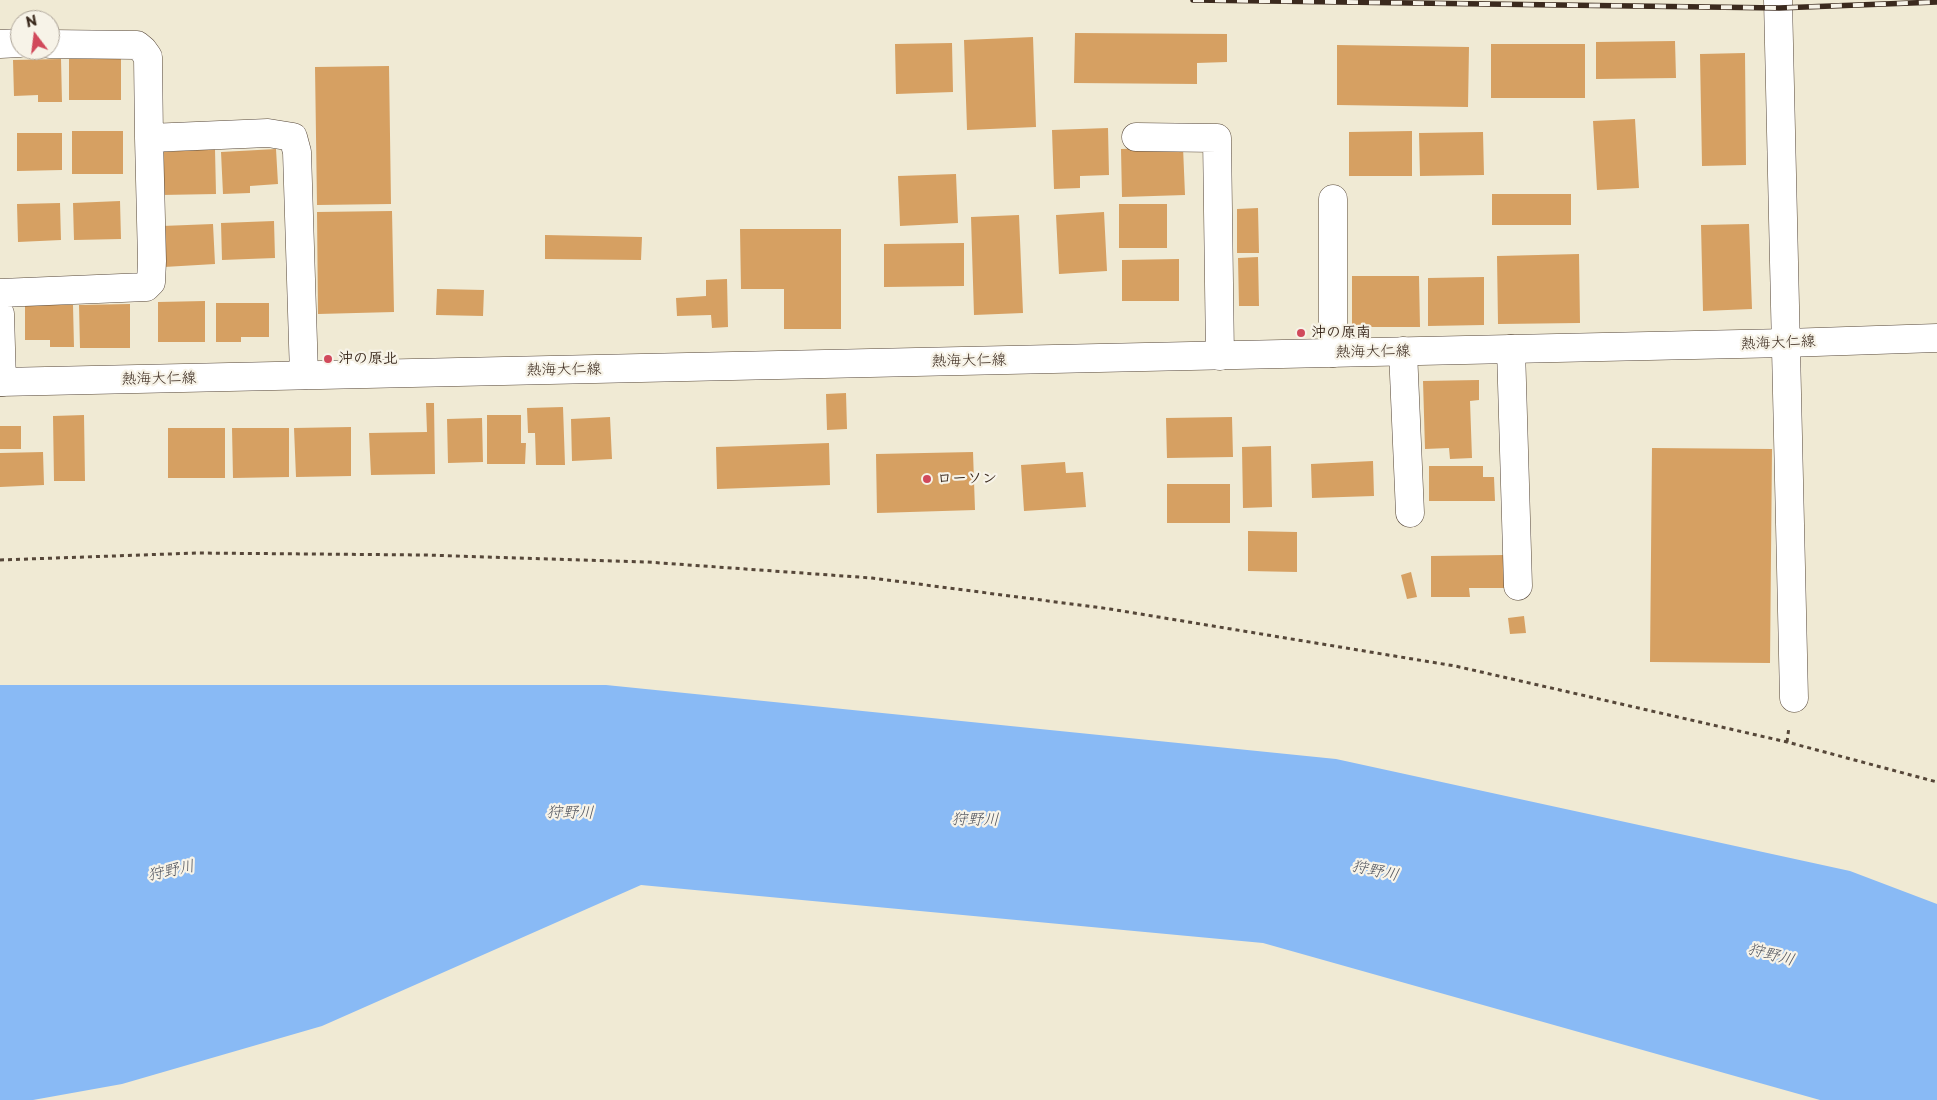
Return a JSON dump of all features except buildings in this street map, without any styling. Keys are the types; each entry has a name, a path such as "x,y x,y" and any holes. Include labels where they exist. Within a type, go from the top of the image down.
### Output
{"street":[{"path":"1778,0 1794,698"},
{"path":"0,293 146,288 151,282 148,57 137,45 60,44"},
{"path":"149,138 268,133 293,137 297,152 304,376"},
{"path":"1136,137 1217,138 1220,356"},
{"path":"1332,199 1333,353"},
{"path":"0,314 1,382"},
{"name":"熱海大仁線","path":"1,382 1786,344 1937,338"},
{"path":"1511,349 1518,586"},
{"path":"1403,351 1410,512"}],"path":[{"path":"0,560 197,553 424,554 646,562 872,578 1110,609 1455,666 1787,742 1937,782"}],"water":[{"name":"狩野川","path":"0,685 606,685 1336,759 1850,871 1937,904 1937,1100 1820,1100 1263,943 641,885 322,1026 122,1084 33,1100 0,1100"}],"railway":[{"path":"1193,0 1779,8 1937,2"}],"place":[{"name":"沖の原南","path":"1301,333"},
{"name":"沖の原北","path":"328,359"},
{"name":"ローソン","path":"927,479"}]}
